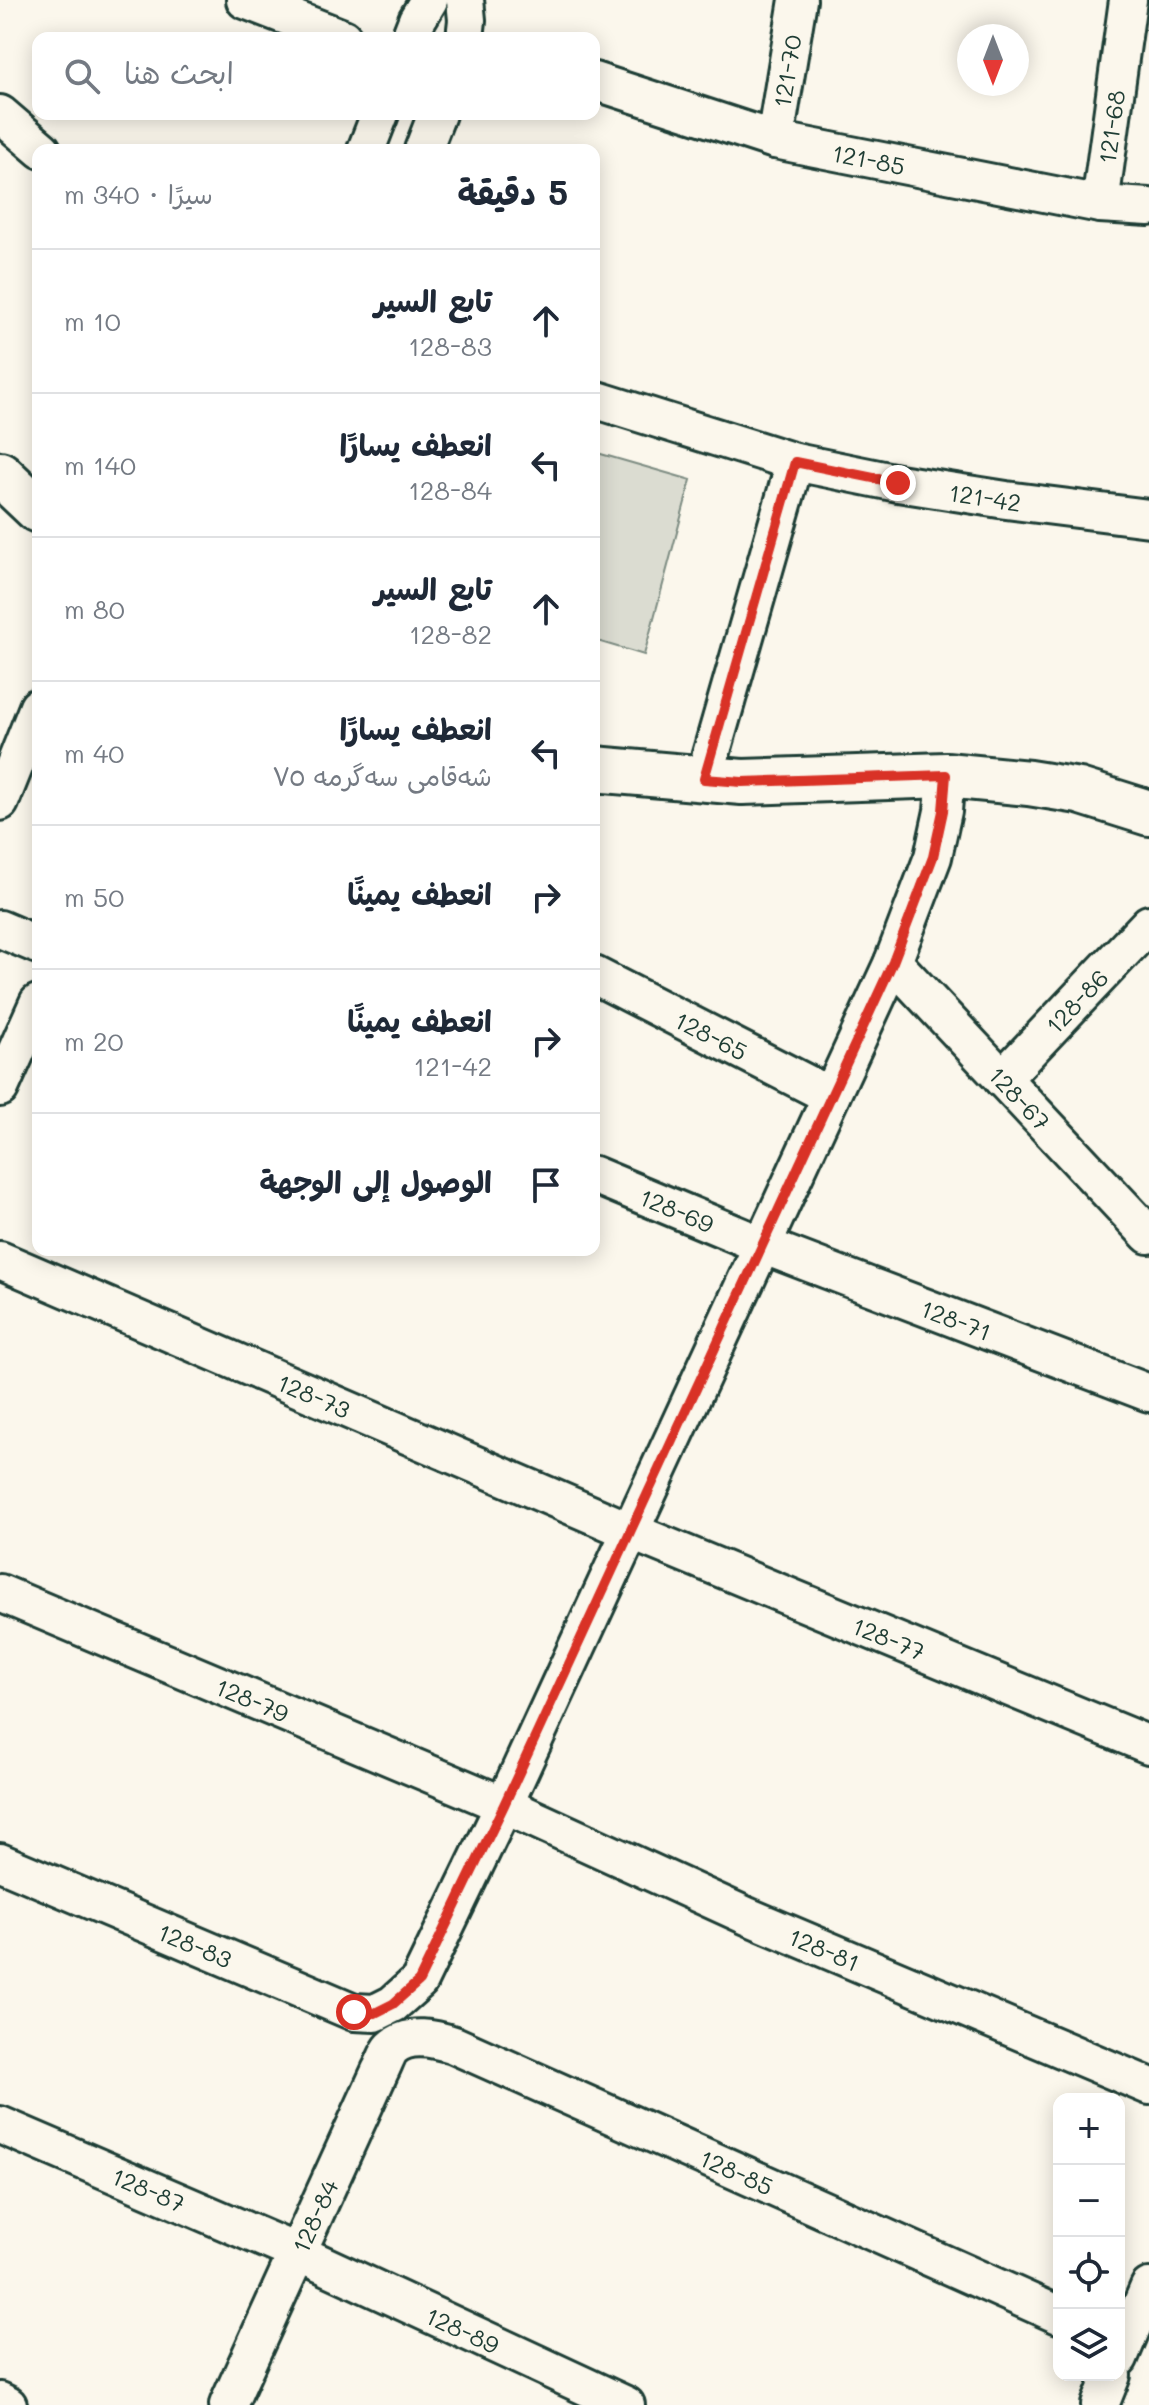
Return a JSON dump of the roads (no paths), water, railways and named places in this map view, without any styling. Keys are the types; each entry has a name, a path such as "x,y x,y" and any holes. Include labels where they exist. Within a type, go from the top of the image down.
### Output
{"street":[{"path":"245,0 328,32"},
{"path":"413,32 429,0"},
{"path":"465,0 466,32"},
{"name":"121-70","path":"775,140 798,0"},
{"name":"121-68","path":"1100,204 1128,0"},
{"name":"121-85","path":"600,83 775,140 1100,204 1149,207"},
{"path":"0,114 35,144"},
{"path":"368,144 378,120"},
{"path":"425,144 435,120"},
{"name":"121-42","path":"600,401 795,462 975,496 1149,518"},
{"path":"704,779 795,462"},
{"path":"0,474 32,504"},
{"path":"0,802 32,722"},
{"path":"600,770 742,782 946,775 1079,791 1149,813"},
{"path":"504,1805 893,962 933,857 943,811 946,775"},
{"name":"128-86","path":"1002,1079 1149,924"},
{"path":"0,929 32,942"},
{"name":"128-67","path":"893,962 1149,1235"},
{"name":"128-65","path":"600,978 831,1096"},
{"path":"0,1088 32,1016"},
{"name":"128-69","path":"600,1178 762,1245"},
{"name":"128-71","path":"762,1245 1149,1393"},
{"name":"128-73","path":"0,1260 630,1531"},
{"name":"128-77","path":"630,1531 1149,1745"},
{"name":"128-79","path":"0,1593 504,1805"},
{"name":"128-83","path":"0,1862 354,2012 375,2013 393,2004 419,1981 504,1805"},
{"name":"128-81","path":"504,1805 747,1916 1149,2086"},
{"name":"128-84","path":"228,2405 393,2047 414,2038"},
{"name":"128-85","path":"414,2038 435,2038 454,2045 1053,2312"},
{"name":"128-87","path":"0,2125 298,2253"},
{"name":"128-89","path":"298,2253 626,2405"},
{"path":"1125,2341 1149,2287"},
{"path":"1100,2405 1109,2381"},
{"path":"0,2401 8,2405"}]}
